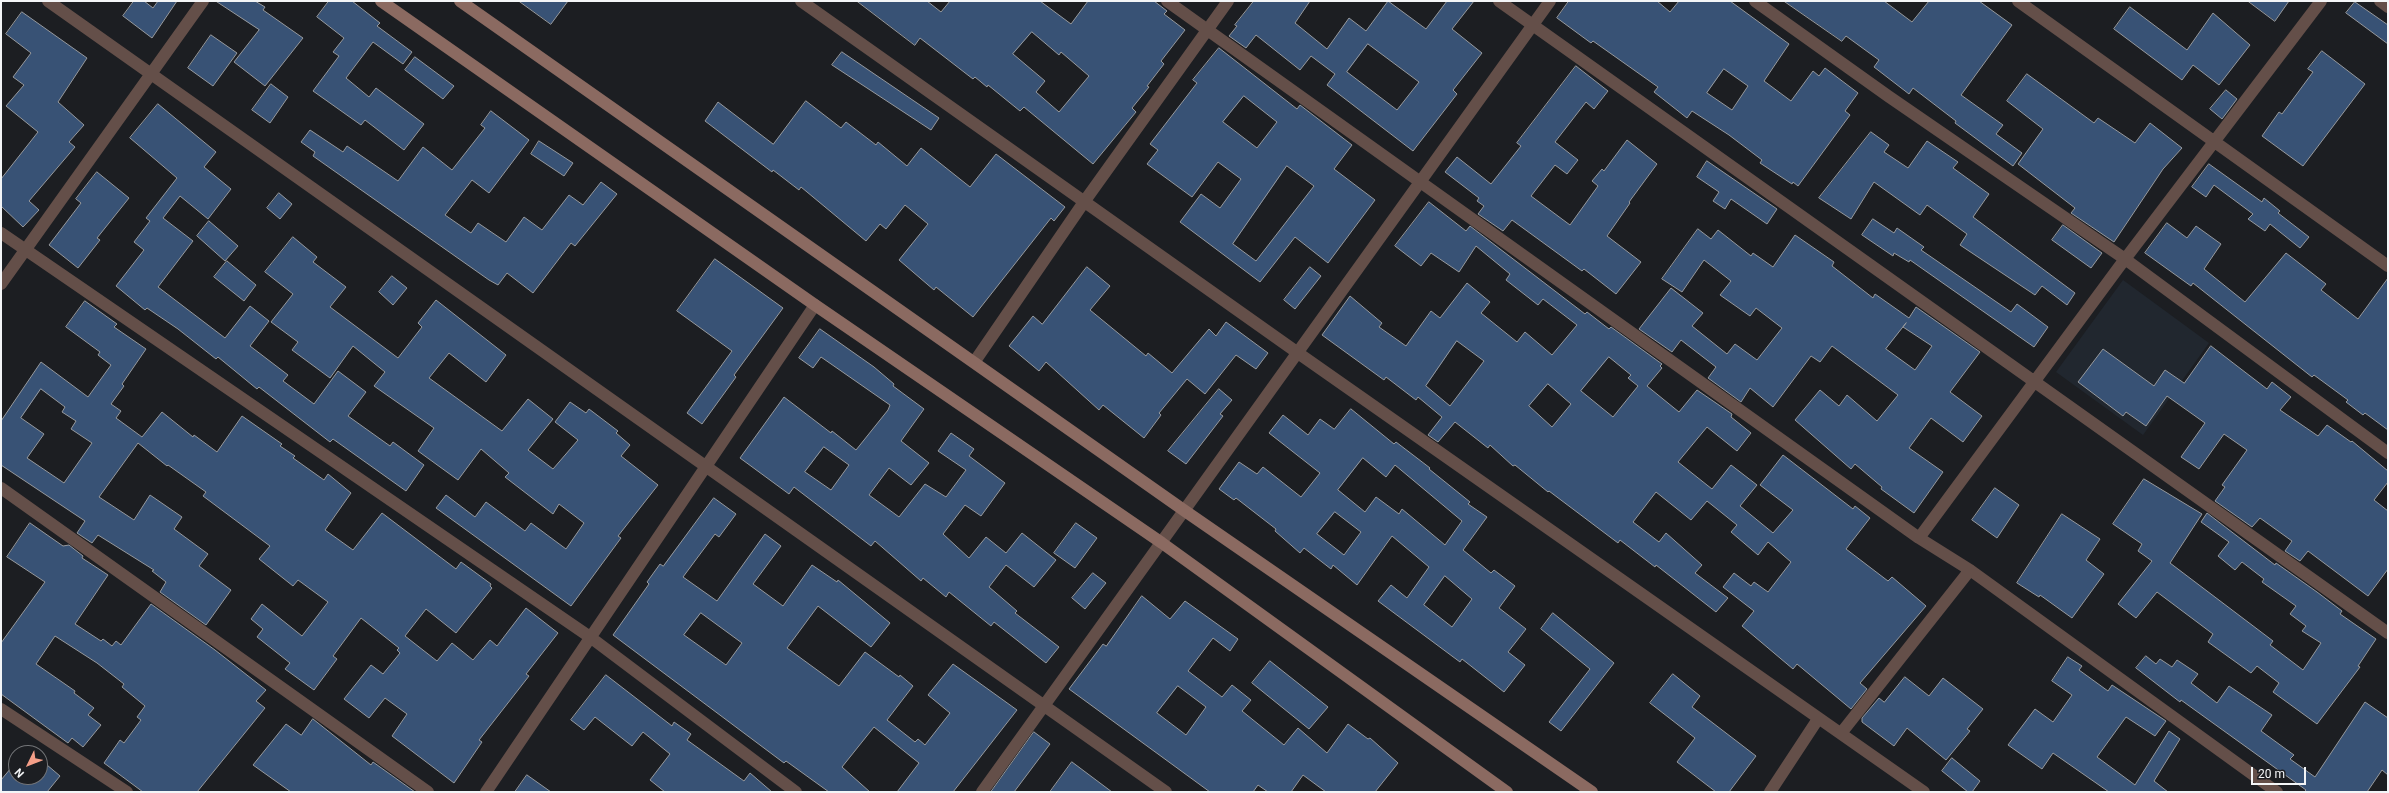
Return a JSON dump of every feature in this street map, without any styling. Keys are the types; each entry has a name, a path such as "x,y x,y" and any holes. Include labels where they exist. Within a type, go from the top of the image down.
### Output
{"main road":[{"path":"381,1 815,305 1162,543 1507,792"},
{"path":"460,1 784,230 975,361 1185,511 1592,792"}],"street":[{"path":"48,1 1166,792"},
{"path":"1,284 203,1"},
{"path":"801,1 1298,354 1818,718 1842,732 1924,792"},
{"path":"1167,1 1919,538 1970,570 2277,792"},
{"path":"975,361 1084,202 1228,1"},
{"path":"1498,1 2388,632"},
{"path":"982,792 1298,354 1550,1"},
{"path":"1755,1 1888,96 2125,259 2388,453"},
{"path":"2018,1 2388,266"},
{"path":"1919,538 2125,259 2321,1"},
{"path":"2380,1 2388,7"},
{"path":"1,233 590,637 796,792"},
{"path":"486,792 704,465 815,305"},
{"path":"1,488 428,792"},
{"path":"1842,732 1970,570"},
{"path":"1,709 126,792"},
{"path":"1770,792 1818,718"}],"shaded area":[{"path":"2123,280 2209,343 2143,435 2056,372"}],"building":[{"path":"134,1 144,1 153,8 158,1 177,1 152,38 123,16"},
{"path":"216,1 255,1 265,7 263,10 303,38 265,86 234,62 259,30"},
{"path":"329,1 352,1 380,23 377,26 412,52 403,64 373,42 346,78 369,97 376,88 424,124 404,150 365,120 361,125 313,91 339,56 333,52 344,38 317,17"},
{"path":"519,1 568,1 551,24"},
{"path":"857,1 927,1 941,12 950,1 1040,1 1071,24 1088,1 1154,1 1167,11 1164,14 1185,30 1161,61 1164,64 1147,86 1149,87 1132,108 1136,112 1093,164 1024,107 1020,111 988,85 987,87 975,77 973,79 920,38 915,45","holes":["1032,32 1059,55 1061,52 1089,76 1059,112 1036,92 1045,81 1013,54"]},
{"path":"1254,1 1310,1 1295,23 1327,49 1349,18 1366,31 1388,1 1426,29 1447,1 1474,1 1452,29 1482,53 1453,90 1457,94 1413,151 1327,85 1335,74 1311,56 1300,70 1256,35 1246,48 1229,36 1237,26 1235,25","holes":["1368,44 1419,82 1397,110 1347,72"]},
{"path":"1569,1 1657,1 1670,12 1679,1 1730,1 1789,44 1764,81 1791,101 1813,71 1819,76 1825,68 1858,93 1845,111 1850,115 1798,186 1793,182 1792,184 1760,163 1762,160 1729,135 1692,111 1687,118 1654,92 1658,87 1593,41 1591,43 1557,18","holes":["1724,69 1748,86 1732,110 1707,93"]},
{"path":"1784,1 1884,1 1912,22 1929,1 1979,1 2012,25 1961,95 2003,125 1996,134 2022,153 2013,166 1955,123 1956,121 1913,88 1909,94 1874,67 1879,60 1846,36 1842,41"},
{"path":"2248,1 2289,1 2275,21"},
{"path":"2355,2 2388,25 2388,44 2346,13"},
{"path":"2130,7 2187,50 2213,13 2250,45 2219,85 2193,65 2182,80 2114,29"},
{"path":"22,12 87,58 58,102 84,125 69,142 75,147 29,201 39,210 23,227 1,206 1,179 38,132 6,106 24,85 13,77 31,53 6,34"},
{"path":"211,35 237,53 213,86 188,68"},
{"path":"1219,48 1297,109 1300,105 1352,145 1334,169 1375,200 1328,263 1295,237 1260,282 1180,222 1201,194 1220,208 1241,179 1218,162 1192,197 1147,164 1158,150 1150,144 1197,83 1193,80","holes":["1244,96 1277,122 1257,148 1223,122","1287,166 1314,186 1256,261 1233,244"]},
{"path":"2322,51 2365,84 2303,166 2262,136 2279,112 2282,114 2313,72 2308,69"},
{"path":"842,52 939,118 931,130 832,65"},
{"path":"415,57 454,86 443,99 405,70"},
{"path":"1576,66 1608,91 1594,109 1586,102 1555,142 1578,160 1567,174 1555,165 1531,196 1570,225 1598,186 1592,181 1602,169 1604,171 1627,140 1657,164 1629,202 1630,203 1607,236 1641,262 1616,294 1584,269 1582,271 1512,220 1503,231 1478,214 1484,206 1477,201 1479,198 1445,172 1457,157 1491,184 1521,146 1517,143"},
{"path":"2027,74 2094,123 2098,118 2135,143 2150,123 2182,148 2163,169 2114,242 2071,213 2075,208 2018,164 2043,129 2007,101"},
{"path":"271,84 288,97 270,123 252,110"},
{"path":"2226,90 2237,99 2222,119 2210,109"},
{"path":"806,101 841,128 846,122 876,145 878,142 907,166 921,148 970,187 996,154 1065,207 1054,221 1051,218 973,317 936,287 934,290 899,260 928,224 905,205 886,229 880,224 866,241 801,187 799,190 773,170 772,172 705,121 718,102 773,144"},
{"path":"158,104 216,152 204,167 231,189 208,219 180,196 163,218 193,241 158,287 225,338 250,306 269,321 250,346 288,375 283,381 314,404 338,371 366,392 348,416 390,446 393,442 424,465 406,491 333,439 330,442 259,387 257,389 218,357 216,359 178,329 147,308 145,310 116,286 144,250 134,242 150,221 146,218 177,178 130,138"},
{"path":"491,111 529,140 489,193 472,180 445,215 471,233 478,223 506,242 524,217 542,230 569,195 583,205 601,182 617,194 575,246 571,243 533,293 507,273 498,285 489,280 313,156 315,152 301,142 310,130 343,152 347,146 398,181 423,147 452,170 485,128 481,125"},
{"path":"1871,132 1889,145 1884,152 1908,168 1927,141 1958,162 1953,168 1989,194 1973,217 2075,293 2067,305 2042,286 2035,295 1960,245 1967,234 1927,205 1920,215 1874,182 1851,219 1819,198"},
{"path":"539,141 573,163 564,176 531,154"},
{"path":"1707,161 1777,209 1767,224 1731,199 1725,209 1713,201 1719,192 1697,177"},
{"path":"2209,164 2262,202 2264,198 2280,211 2278,213 2309,237 2300,248 2270,224 2265,231 2248,219 2253,214 2214,185 2206,197 2192,187"},
{"path":"97,172 129,198 97,238 100,240 78,268 49,245 81,203 76,199"},
{"path":"279,193 292,204 280,219 267,208"},
{"path":"1429,202 1466,231 1470,226 1585,314 1587,312 1609,329 1611,327 1662,364 1660,366 1662,368 1647,386 1679,412 1697,390 1732,414 1731,417 1751,433 1737,451 1707,427 1678,462 1712,489 1731,465 1757,485 1740,506 1773,533 1793,510 1760,485 1783,455 1853,509 1855,506 1870,518 1846,549 1888,581 1892,577 1926,606 1860,683 1867,689 1851,709 1797,664 1793,669 1742,626 1754,611 1723,587 1734,573 1751,586 1754,582 1768,592 1791,562 1768,542 1758,555 1731,532 1737,525 1707,501 1691,520 1656,492 1633,522 1659,542 1666,533 1702,565 1695,573 1728,598 1716,612 1656,565 1655,567 1620,540 1618,543 1549,491 1548,492 1515,465 1513,466 1490,445 1488,448 1455,422 1438,442 1428,435 1442,417 1418,397 1416,400 1386,377 1384,380 1322,335 1350,296 1382,323 1379,327 1406,346 1431,311 1440,318 1467,283 1490,302 1481,313 1517,342 1525,332 1552,355 1577,325 1543,299 1538,305 1506,280 1510,274 1476,246 1459,272 1431,253 1421,266 1395,246","holes":["1457,341 1484,361 1450,406 1426,386","1609,357 1631,375 1628,378 1638,386 1613,417 1581,391","1548,384 1571,404 1552,427 1529,406"]},
{"path":"1873,219 1894,233 1897,228 1924,247 1921,250 2011,312 2017,304 2048,327 2034,347 1910,260 1909,262 1894,253 1893,256 1862,235"},
{"path":"209,221 238,246 225,261 197,236"},
{"path":"2167,223 2187,238 2196,226 2221,244 2204,269 2245,302 2286,253 2326,284 2321,290 2358,319 2388,278 2388,430 2365,413 2363,415 2346,402 2348,400 2314,375 2312,377 2193,283 2191,286 2145,253"},
{"path":"2063,225 2102,253 2091,268 2052,240"},
{"path":"1698,229 1711,239 1718,230 1751,256 1753,253 1773,267 1795,235 1834,262 1832,266 1873,298 1875,294 1909,318 1916,307 1980,352 1950,392 1982,416 1963,442 1931,418 1909,448 1943,472 1914,513 1881,489 1882,487 1855,464 1851,469 1795,420 1820,390 1839,406 1847,395 1877,421 1898,395 1832,346 1820,362 1811,356 1773,407 1750,388 1741,402 1708,378 1716,367 1681,340 1672,352 1639,329 1671,288 1703,313 1692,326 1727,354 1735,344 1757,360 1782,328 1756,308 1750,316 1720,295 1731,281 1704,260 1682,292 1662,279","holes":["1906,323 1903,327 1932,346 1915,370 1886,349"]},
{"path":"293,237 317,257 313,262 346,287 330,307 398,358 422,327 418,323 436,300 506,355 486,382 449,353 429,378 502,431 528,399 553,419 528,450 553,469 578,440 555,422 570,402 586,413 589,409 618,431 616,433 630,445 621,456 658,485 618,536 621,538 571,606 436,508 446,495 475,517 486,502 525,531 531,523 566,549 584,523 559,504 553,514 505,477 509,473 481,449 458,480 418,451 434,428 374,386 385,372 353,346 330,378 292,350 298,342 271,322 293,294 265,272"},
{"path":"715,259 783,308 734,375 736,377 702,424 687,413 732,351 677,311"},
{"path":"227,261 256,285 244,301 214,277"},
{"path":"1087,267 1110,286 1090,310 1146,356 1148,353 1172,373 1209,329 1216,336 1226,322 1268,353 1256,369 1236,355 1205,394 1187,379 1159,413 1161,415 1144,438 1103,405 1099,410 1046,362 1039,371 1009,346 1033,316 1042,324"},
{"path":"1310,267 1321,276 1295,309 1284,300"},
{"path":"392,276 407,288 393,305 379,292"},
{"path":"85,301 117,324 114,327 146,349 122,384 124,386 111,404 121,411 116,418 142,437 162,412 193,437 194,435 217,452 242,416 282,444 280,446 295,456 293,458 324,480 328,474 351,493 325,530 353,550 382,513 456,569 461,562 491,584 490,586 492,588 456,633 426,609 405,636 437,661 452,643 473,660 490,640 497,646 526,608 558,633 526,674 529,676 479,740 482,742 454,783 392,736 407,714 385,698 369,718 344,699 371,665 383,674 400,653 397,650 399,648 361,618 333,656 337,659 314,690 285,669 290,663 257,637 263,629 251,619 262,604 302,636 328,602 298,580 293,586 259,559 270,546 203,496 206,492 168,465 167,466 138,443 99,497 134,520 150,495 182,517 174,529 208,554 199,566 231,590 206,625 160,592 166,582 152,571 154,570 98,535 92,543 77,533 85,521 1,465 1,421 41,362 88,397 111,365 98,355 100,352 66,327","holes":["41,389 65,407 62,412 76,421 71,429 92,443 64,483 27,458 44,434 21,418"]},
{"path":"820,329 874,367 894,384 893,386 924,409 901,441 929,463 911,485 889,468 869,495 899,517 925,484 946,497 966,470 938,451 951,433 974,449 969,456 1005,483 981,516 965,505 943,534 969,558 986,537 1006,553 1022,533 1056,560 1034,587 1006,565 989,587 1017,611 1015,613 1059,647 1046,663 994,622 991,626 949,592 946,597 923,578 921,581 875,541 871,546 794,487 789,494 740,458 784,397 856,450 888,410 890,405 821,357 813,368 799,358","holes":["824,447 849,465 831,490 805,472"]},
{"path":"2211,346 2267,389 2272,382 2291,397 2280,410 2318,436 2327,425 2351,442 2352,441 2388,471 2388,482 2374,500 2388,511 2388,569 2368,596 2308,551 2300,561 2285,551 2292,541 2260,518 2252,527 2215,501 2225,487 2222,485 2247,450 2224,434 2199,469 2181,457 2205,423 2167,396 2146,426 2126,412 2123,416 2078,382 2103,349 2154,386 2165,370 2184,383"},
{"path":"1219,389 1232,400 1220,414 1223,416 1186,464 1168,451"},
{"path":"1351,409 1394,444 1396,442 1430,468 1429,469 1470,502 1468,504 1487,517 1463,550 1491,573 1494,570 1515,586 1499,608 1526,629 1508,652 1525,665 1504,692 1462,659 1460,662 1378,601 1391,585 1407,598 1429,567 1392,536 1357,585 1333,565 1331,569 1304,548 1300,553 1275,531 1276,529 1236,498 1234,500 1219,489 1239,462 1257,474 1263,467 1301,497 1320,473 1269,433 1283,415 1308,435 1320,419 1334,429","holes":["1363,458 1386,477 1395,465 1462,521 1445,545 1402,509 1399,514 1376,497 1365,512 1338,490","1335,512 1361,532 1344,555 1317,534","1445,576 1472,599 1452,627 1424,605"]},
{"path":"2144,479 2202,514 2170,563 2273,641 2270,645 2303,670 2321,643 2302,631 2306,626 2290,614 2296,606 2262,582 2264,579 2242,562 2235,570 2218,556 2229,542 2201,522 2207,513 2275,565 2276,563 2317,592 2342,611 2340,614 2376,639 2358,666 2360,667 2317,724 2273,692 2279,683 2257,666 2251,673 2208,642 2213,634 2157,592 2136,618 2118,604 2152,561 2138,551 2142,544 2113,524"},
{"path":"1995,488 2019,505 1997,538 1972,520"},
{"path":"714,498 736,514 719,537 715,534 683,577 717,601 765,534 781,546 753,584 783,606 812,565 837,582 838,580 890,623 871,647 818,606 787,648 839,686 865,652 899,677 900,675 913,686 887,720 915,742 918,739 925,745 950,713 928,695 953,664 1017,710 953,792 897,792 919,763 874,727 842,767 870,792 829,792 786,761 784,763 613,635 649,584 647,582 660,564 663,566","holes":["701,613 742,643 726,665 684,635"]},
{"path":"2062,514 2100,539 2086,560 2104,574 2072,618 2040,595 2039,597 2017,583"},
{"path":"30,523 63,546 69,545 83,556 82,558 108,575 75,624 101,641 103,639 112,646 116,641 121,645 151,604 215,650 266,690 256,701 265,708 197,792 143,792 104,763 120,740 124,743 141,720 137,717 145,706 122,687 124,684 97,663 55,636 36,664 75,691 74,693 94,708 88,715 101,725 83,747 72,738 68,743 1,694 1,643 45,582 7,557"},
{"path":"1076,523 1097,538 1075,568 1054,553"},
{"path":"1093,573 1106,583 1085,609 1072,598"},
{"path":"1142,596 1170,619 1185,601 1238,639 1230,651 1213,638 1188,671 1222,697 1232,685 1251,700 1242,711 1284,745 1298,728 1327,753 1348,724 1368,739 1370,738 1398,763 1375,792 1326,792 1303,775 1291,792 1268,792 1258,785 1253,792 1210,792 1069,689 1103,644 1106,646","holes":["1178,686 1206,707 1186,735 1157,713"]},
{"path":"1553,613 1614,663 1561,731 1549,722 1590,669 1541,629"},
{"path":"2146,656 2156,664 2160,659 2172,667 2177,660 2198,674 2191,683 2217,703 2229,686 2272,715 2261,731 2294,755 2290,759 2315,777 2365,702 2388,718 2388,775 2382,770 2367,792 2304,792 2306,790 2181,700 2180,702 2136,668"},
{"path":"2068,657 2082,666 2079,670 2108,691 2112,685 2166,721 2155,736 2126,717 2097,757 2135,785 2169,731 2180,739 2154,781 2168,792 2109,792 2053,753 2042,769 2008,745 2035,709 2053,722 2072,695 2052,681"},
{"path":"1270,661 1328,707 1309,729 1252,683"},
{"path":"1673,674 1700,696 1692,707 1756,756 1729,792 1716,792 1677,762 1695,738 1650,703"},
{"path":"606,675 672,726 674,722 691,734 687,740 744,781 750,773 772,792 665,792 650,780 670,754 643,732 632,746 595,717 584,730 571,720"},
{"path":"1905,677 1929,696 1943,678 1983,709 1967,729 1970,731 1946,760 1907,728 1894,746 1862,722 1862,718 1879,698 1884,702"},
{"path":"313,719 371,765 373,762 415,792 291,792 253,765 286,724 301,735"},
{"path":"1034,732 1050,744 1014,792 991,792"},
{"path":"1952,758 1980,781 1972,792 1968,792 1942,771"},
{"path":"1072,762 1112,792 1050,792"},
{"path":"48,766 60,776 47,792 1,792 1,780 8,772 8,785 48,785"},
{"path":"527,775 551,792 515,792"}]}
